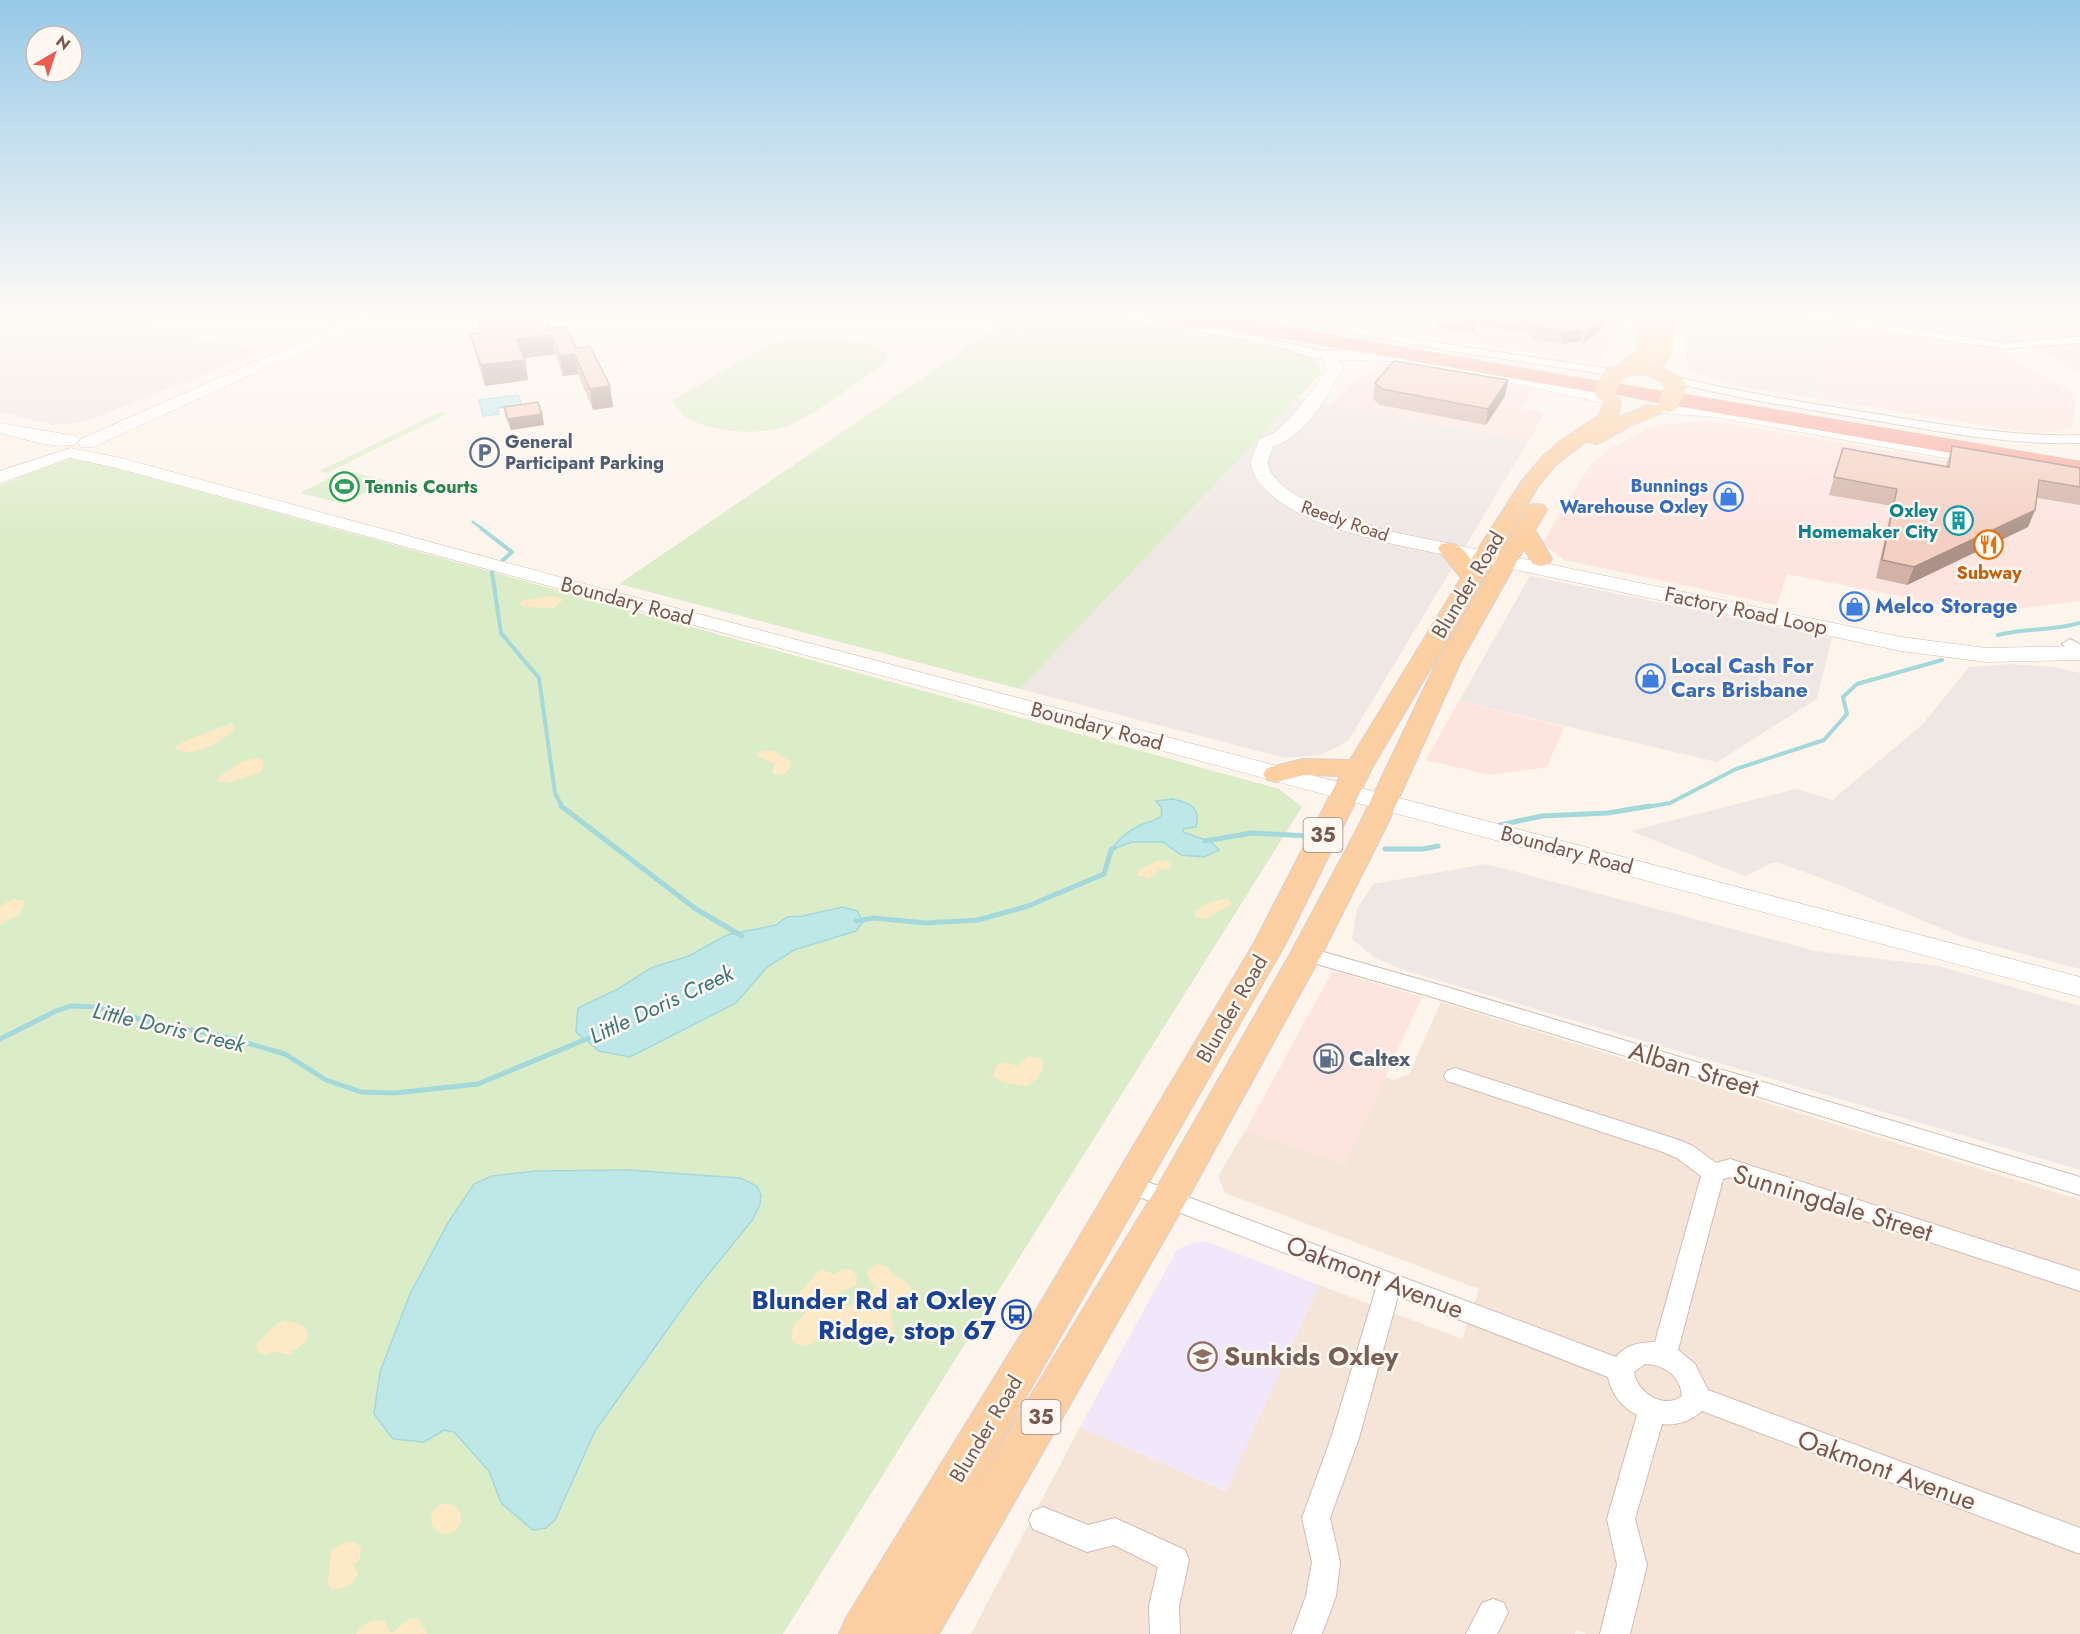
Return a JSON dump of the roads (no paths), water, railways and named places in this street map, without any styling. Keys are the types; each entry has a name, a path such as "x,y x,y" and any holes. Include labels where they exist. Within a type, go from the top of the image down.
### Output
{"highway":[{"path":"1651,391 2080,458"},
{"path":"1668,394 2080,468"},
{"path":"1947,429 2080,450"}],"main road":[{"path":"3,476 201,391"},
{"name":"Reedy Road","path":"1322,391 1280,437 1269,440 1264,446 1260,459 1261,468 1269,481 1288,500 1354,528 1449,549"},
{"path":"1320,394 1324,391"},
{"name":"Blunder Road","path":"913,1634 1169,1199 1306,954 1383,802 1493,560 1539,472 1567,445 1608,418 1610,391"},
{"path":"1668,394 1716,412 2080,477"},
{"name":"Blunder Road","path":"863,1634 1050,1322 1270,943 1351,780 1386,724 1493,560 1524,529 1557,475 1574,455 1606,431 1668,394"},
{"name":"Boundary Road","path":"0,428 115,462 1277,774"},
{"name":"Reedy Road","path":"1280,437 1281,443 1275,452 1278,473 1288,487 1310,502 1364,522 1493,560"},
{"path":"1524,529 1541,559"},
{"path":"1449,549 1457,556 1493,560"},
{"name":"Factory Road Loop","path":"1493,560 1541,559 1905,638 2005,648 2078,648"},
{"name":"Factory Road Loop","path":"1493,560 1935,650 1986,655 2078,648"},
{"path":"1277,774 1303,767 1351,780"},
{"name":"Boundary Road","path":"1351,780 1383,802 2080,987"}],"street":[{"path":"1668,394 1734,394 1947,429 2043,440 2080,439"},
{"name":"Alban Street","path":"1306,954 1436,991 2080,1186"},
{"name":"Sunningdale Street","path":"1455,1076 1671,1146 1685,1152 1713,1173 1730,1168 2080,1281"},
{"path":"1664,1355 1713,1173"},
{"name":"Oakmont Avenue","path":"1129,1184 1621,1370"},
{"path":"1307,1634 1322,1596 1326,1562 1316,1518 1345,1438 1390,1282"},
{"path":"1641,1353 1664,1355 1684,1368 1695,1388 1695,1397 1691,1405 1684,1410 1674,1413 1652,1410 1631,1397 1621,1379 1621,1370 1625,1362 1641,1353"},
{"name":"Oakmont Avenue","path":"1695,1397 2080,1541"},
{"path":"1616,1634 1632,1565 1622,1519 1652,1410"},
{"path":"1043,1520 1087,1539 1115,1531 1175,1560 1166,1589 1162,1618 1165,1634"}],"water":[{"path":"518,395 522,405 498,408 499,414 483,416 479,400"},
{"path":"1172,799 1189,804 1197,815 1196,827 1183,829 1183,832 1211,842 1219,850 1204,857 1181,855 1163,842 1132,842 1111,850 1132,830 1162,815 1161,807 1156,801"},
{"path":"842,907 857,911 863,922 856,931 794,950 767,967 736,1003 630,1057 599,1051 576,1032 578,1008 618,989 651,968 689,956 727,935 776,925 787,917 803,916"},
{"path":"628,1170 740,1178 757,1186 761,1195 760,1204 753,1219 695,1291 595,1431 555,1520 546,1528 533,1530 501,1503 489,1471 454,1432 444,1430 424,1442 393,1439 374,1414 380,1372 410,1294 448,1223 474,1184 492,1176 536,1171"}],"waterway":[{"path":"473,522 484,530"},
{"path":"482,529 512,552 503,560"},
{"path":"492,572 501,633 539,678 555,793 563,807"},
{"name":"Little Doris Creek","path":"1998,635 2080,623"},
{"name":"Little Doris Creek","path":"1641,808 1670,803 1736,769 1824,740 1847,714 1843,697 1857,684 1942,660"},
{"name":"Little Doris Creek","path":"1500,825 1542,816 1608,813 1650,806"},
{"path":"563,807 696,909 742,936"},
{"name":"Little Doris Creek","path":"1205,841 1252,833 1310,836"},
{"name":"Little Doris Creek","path":"1385,849 1423,849 1438,846"},
{"name":"Little Doris Creek","path":"856,921 873,918 926,923 978,920 1028,906 1104,874 1111,850 1114,848"},
{"name":"Little Doris Creek","path":"0,1039 56,1011 71,1006 95,1007 151,1022 230,1038 285,1054 326,1080 361,1092 395,1093 478,1084 589,1038"}],"place":[{"name":"General Participant Parking","path":"484,452"},
{"name":"Tennis Courts","path":"344,487"},
{"name":"Bunnings Warehouse Oxley","path":"1729,496"},
{"name":"Oxley Homemaker City","path":"1959,521"},
{"name":"Subway","path":"1989,544"},
{"name":"Melco Storage","path":"1854,606"},
{"name":"Local Cash For Cars Brisbane","path":"1650,678"},
{"name":"Caltex","path":"1328,1059"},
{"name":"Blunder Rd at Oxley Ridge, stop 67","path":"1017,1315"},
{"name":"Sunkids Oxley","path":"1203,1356"}]}
